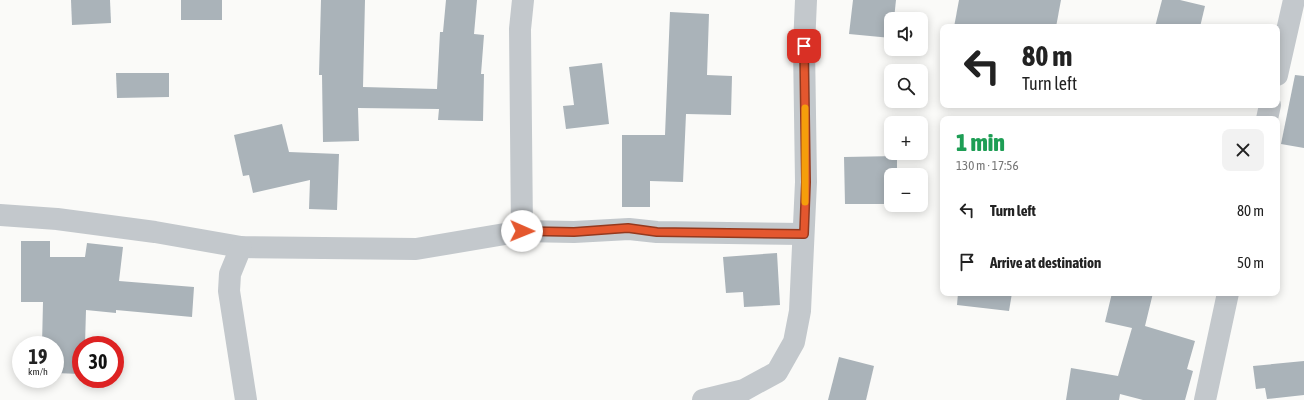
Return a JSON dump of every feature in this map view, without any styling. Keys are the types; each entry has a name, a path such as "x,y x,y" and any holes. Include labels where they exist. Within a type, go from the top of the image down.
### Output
{"street":[{"path":"522,231 520,29 523,0"},
{"path":"704,400 744,390 777,372 794,342 800,311 806,182 804,46 806,0"},
{"path":"1280,61 1294,0"},
{"path":"0,215 57,219 155,232 241,247 416,249 522,231 574,232 628,228 657,232 804,234"},
{"path":"241,247 230,274 229,291 246,400"},
{"path":"1205,400 1227,296"}],"building":[{"path":"71,0 110,0 111,23 72,25"},
{"path":"181,0 222,0 222,20 181,20"},
{"path":"321,0 365,0 363,87 437,89 440,32 443,32 446,0 477,0 474,34 484,35 481,74 484,74 483,121 438,120 439,109 358,108 359,141 323,142 322,75 319,75"},
{"path":"853,0 896,0 895,12 884,12 884,37 849,34"},
{"path":"959,0 1061,0 1057,24 955,24"},
{"path":"1162,0 1180,0 1205,6 1201,24 1156,24"},
{"path":"670,12 709,14 707,75 732,76 731,115 686,114 683,182 650,181 650,207 622,207 622,135 665,135"},
{"path":"602,63 609,124 566,129 563,106 574,105 569,67"},
{"path":"116,73 169,73 169,97 117,98"},
{"path":"1295,75 1304,76 1304,148 1281,144"},
{"path":"282,124 289,152 339,154 337,210 309,209 310,180 253,193 249,175 243,176 234,135"},
{"path":"884,156 884,160 897,160 897,168 884,168 884,204 845,204 844,157"},
{"path":"21,241 50,241 50,257 85,257 87,243 123,247 119,281 194,287 192,317 116,310 116,313 86,310 85,336 72,336 72,374 64,373 64,336 42,336 43,302 21,302"},
{"path":"777,253 780,305 744,307 743,292 726,293 723,257"},
{"path":"958,296 1012,296 1009,311 957,305"},
{"path":"1111,296 1152,296 1145,326 1195,341 1187,369 1193,371 1185,400 1143,400 1120,394 1119,400 1066,400 1071,368 1118,376 1132,328 1105,322"},
{"path":"839,357 874,366 866,400 828,400"},
{"path":"1304,361 1304,395 1267,399 1265,388 1256,389 1253,366"}],"slow traffic":[{"path":"805,108 805,202"}],"route":[{"path":"522,231 574,232 628,228 657,232 804,234 806,182 804,46"}]}
